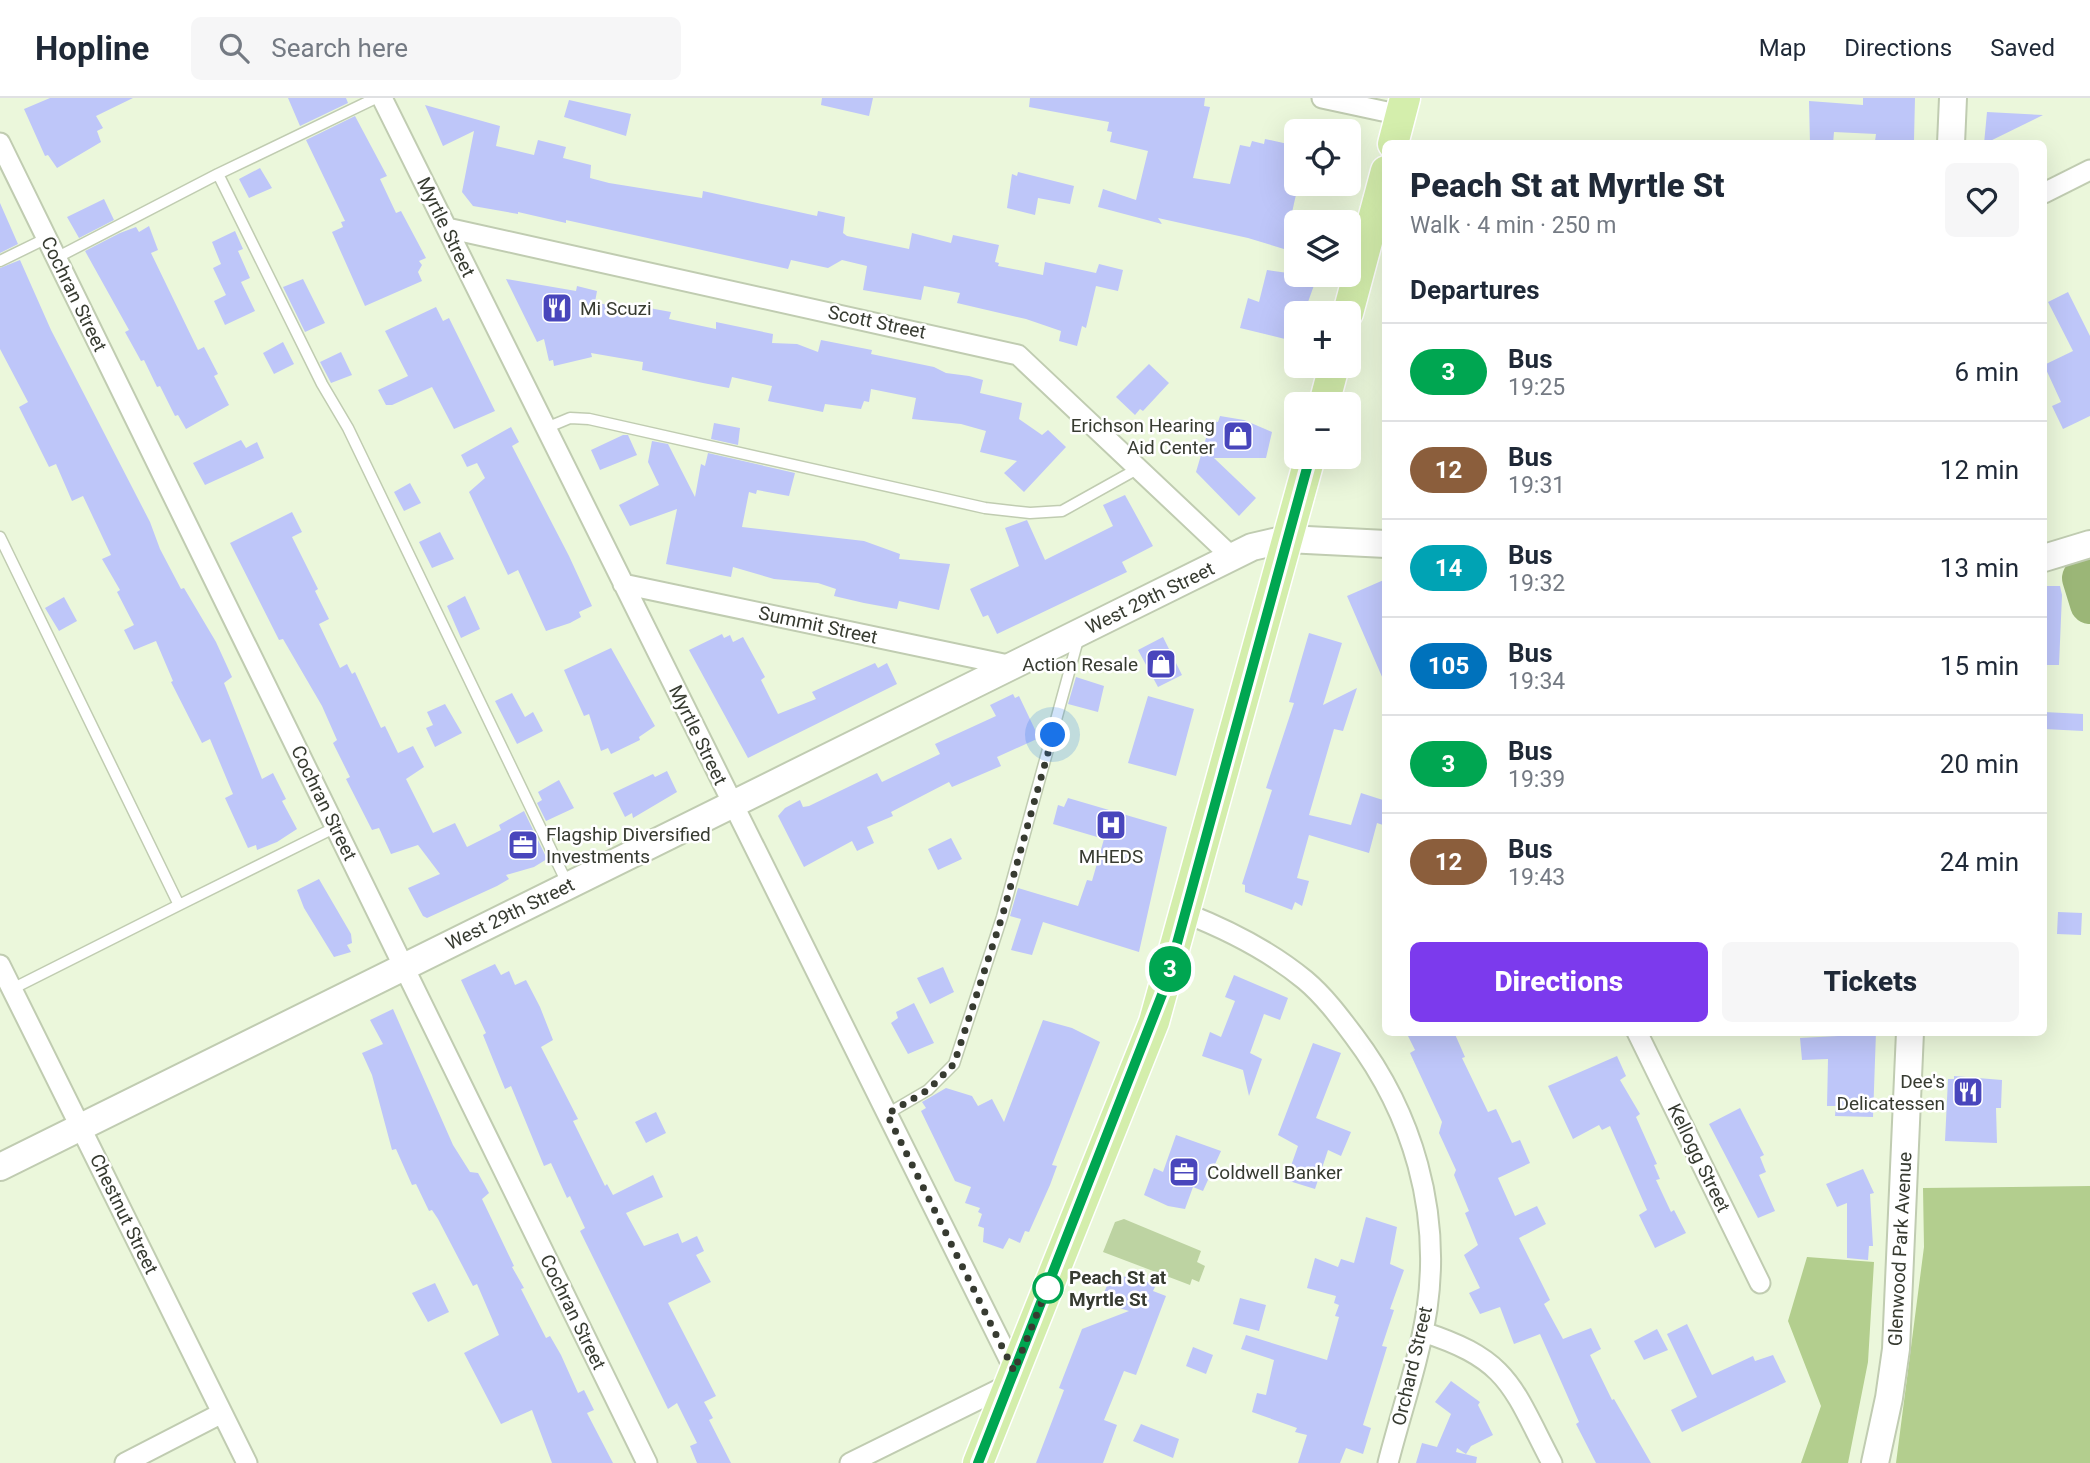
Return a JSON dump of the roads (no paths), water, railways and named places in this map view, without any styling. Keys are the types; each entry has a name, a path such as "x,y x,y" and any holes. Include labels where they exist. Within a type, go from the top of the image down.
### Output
{"main road":[{"path":"1351,301 1382,186"},
{"path":"978,1463 1154,1022 1307,469"}],"street":[{"name":"Myrtle Street","path":"382,98 887,1114 1012,1378"},
{"path":"1322,98 1400,119"},
{"path":"1951,140 1953,98"},
{"name":"Cochran Street","path":"0,143 647,1463"},
{"path":"2047,192 2090,170"},
{"name":"Scott Street","path":"447,228 1005,350 1029,363 1232,558"},
{"name":"West 29th Street","path":"0,1167 1263,544 1287,540 1382,544"},
{"path":"2047,557 2090,544"},
{"name":"Summit Street","path":"623,584 1013,666"},
{"name":"Orchard Street","path":"1185,913 1215,924 1307,982 1337,1014 1390,1088 1414,1148 1428,1215 1429,1282 1423,1332 1388,1463"},
{"name":"Chestnut Street","path":"0,965 247,1463"},
{"name":"Kellogg Street","path":"1639,1036 1760,1283"},
{"name":"Glenwood Park Avenue","path":"1875,1463 1889,1398 1897,1332 1910,1036"},
{"path":"1423,1332 1471,1349 1500,1371 1514,1391 1552,1463"},
{"path":"850,1463 1012,1378"},
{"path":"125,1463 222,1413"}],"lane":[{"path":"56,258 218,174 376,98"},
{"path":"218,174 316,373 348,428 568,886"},
{"path":"0,261 47,238"},
{"path":"546,428 569,418 589,419 985,508 1030,513 1067,509 1139,468"},
{"path":"0,537 179,905"},
{"path":"887,1114 943,1077 960,1049 1002,917 1080,632"},
{"path":"12,989 336,827"}],"waterway":[{"path":"2082,578 2090,604"}],"place":[{"name":"Mi Scuzi","path":"557,308"},
{"name":"Erichson Hearing Aid Center","path":"1238,436"},
{"name":"Action Resale","path":"1161,664"},
{"name":"MHEDS","path":"1111,825"},
{"name":"Flagship Diversified Investments","path":"523,845"},
{"name":"Dee's Delicatessen","path":"1968,1092"},
{"name":"Coldwell Banker","path":"1184,1172"},
{"name":"Peach St at Myrtle St","path":"1048,1288"}]}
